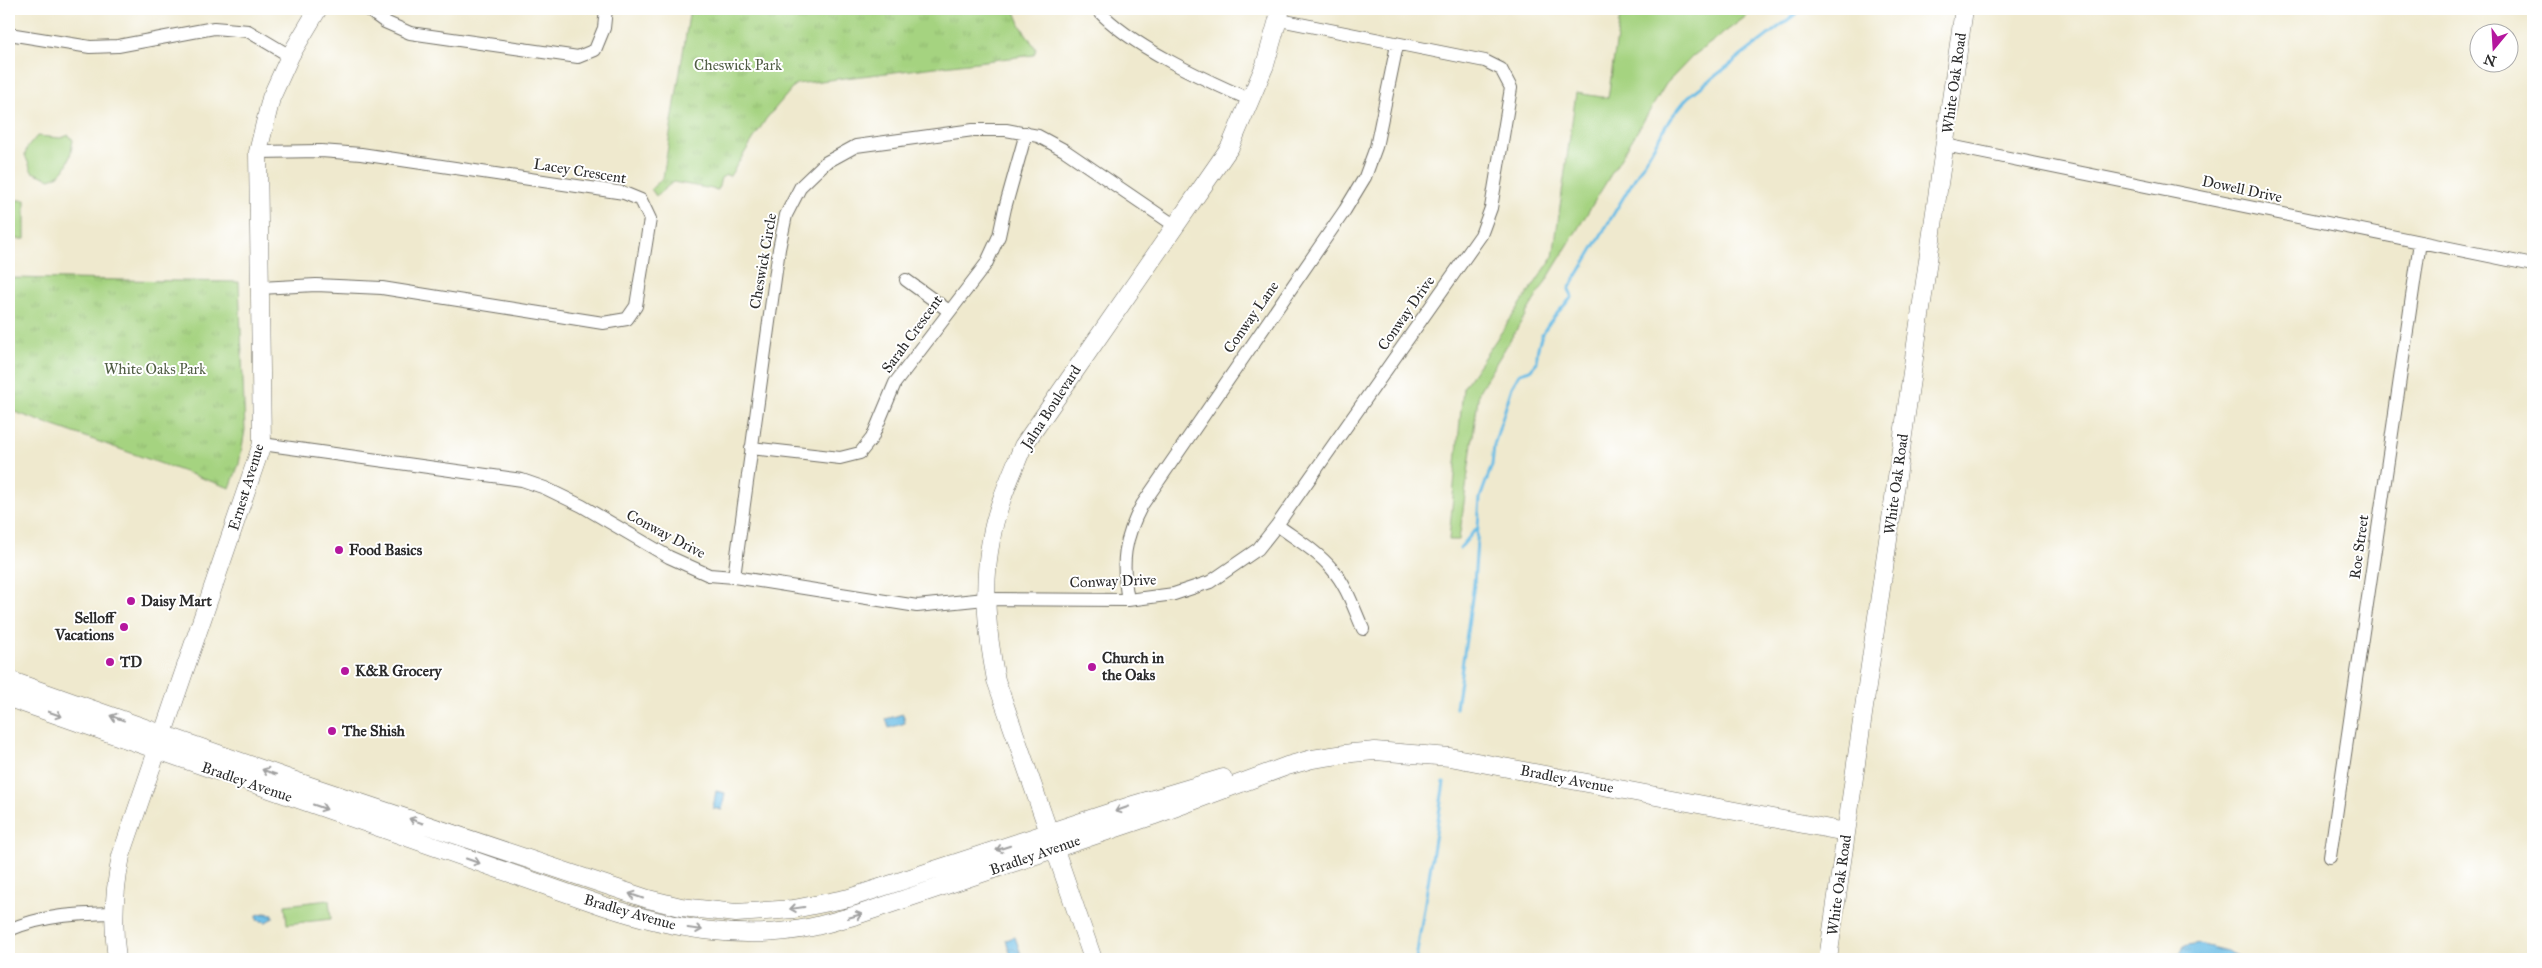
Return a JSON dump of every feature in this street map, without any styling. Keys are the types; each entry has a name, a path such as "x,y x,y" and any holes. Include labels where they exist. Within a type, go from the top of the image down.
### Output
{"street":[{"name":"Ernest Avenue","path":"117,959 113,934 114,889 121,856 262,444 258,152 270,98 290,56 318,9"},
{"path":"368,9 385,22 410,33 578,57 595,50 604,28 606,9"},
{"path":"1097,9 1110,24 1178,66 1251,100"},
{"name":"White Oak Road","path":"1828,959 1964,9"},
{"name":"Jalna Boulevard","path":"1093,959 996,680 988,633 985,599 991,539 1004,493 1023,446 1230,146 1251,100 1280,14"},
{"name":"Conway Drive","path":"262,444 522,480 545,488 582,506 669,557 709,575 734,577 917,606 985,599 1128,600 1174,594 1210,582 1258,549 1277,525 1481,235 1491,208 1511,88 1501,69 1485,61 1397,45 1280,14"},
{"path":"9,34 90,47 118,46 214,28 248,31 290,56"},
{"name":"Conway Lane","path":"1128,600 1125,556 1129,529 1142,505 1365,177 1376,147 1397,45"},
{"name":"Cheswick Circle","path":"734,577 779,249 786,215 801,186 825,163 856,146 973,130 1006,130 1026,133 1038,136 1064,150 1174,225"},
{"name":"Sarah Crescent","path":"752,448 840,458 860,452 872,438 895,383 986,264 1000,236 1005,208 1026,133"},
{"name":"Dowell Drive","path":"1945,145 2533,264"},
{"name":"Lacey Crescent","path":"258,152 321,151 361,154 624,193 641,200 650,219 636,306 627,319 603,322 382,288 316,285 260,288"},
{"name":"Roe Street","path":"2330,857 2420,242"},
{"path":"906,280 949,311"},
{"path":"1277,525 1315,552 1333,570 1346,590 1363,629"},
{"name":"Bradley Avenue","path":"9,680 161,743"},
{"name":"Bradley Avenue","path":"9,698 161,743 648,900 711,912 765,912 817,905 849,898 1052,841 1136,804 1240,773 1287,766 1312,759 1352,752 1426,753 1846,832"},
{"path":"9,930 28,922 70,914 114,913"}],"green space":[{"name":"Cheswick Park","path":"690,9 1014,9 1021,26 1036,49 1034,55 796,84 766,119 730,176 726,175 721,178 718,190 673,182 656,196 651,189 663,178"},
{"path":"1621,9 1756,9 1693,56 1666,84 1479,391 1459,540 1449,540 1463,388 1553,257 1576,93 1608,98"},
{"path":"69,135 73,140 71,152 68,164 61,173 50,179 32,172 25,155 27,148 37,136 61,138"},
{"path":"9,200 25,200 25,239 9,239"},
{"name":"White Oaks Park","path":"9,278 239,282 245,430 239,464 230,488 9,410"},
{"path":"329,900 331,919 287,924 285,905"}],"water":[{"path":"903,714 905,723 889,728 886,719"},
{"path":"716,791 725,793 722,810 713,808"},
{"path":"264,913 273,914 273,918 266,922 257,920 257,915"},
{"path":"1015,937 1022,957 1012,959 1006,940"},
{"path":"2199,944 2227,951 2244,959 2177,959 2183,947"}],"waterway":[{"path":"1456,708 1474,584 1480,498 1492,465 1494,445 1512,387 1520,373 1530,370 1537,362 1537,352 1542,334 1552,319 1572,297 1569,289 1670,119 1688,97 1802,9"},
{"path":"1460,548 1476,529"},
{"path":"1416,959 1444,782"}],"place":[{"name":"Food Basics","path":"339,550"},
{"name":"Daisy Mart","path":"131,601"},
{"name":"Selloff Vacations","path":"124,627"},
{"name":"TD","path":"110,662"},
{"name":"Church in the Oaks","path":"1092,667"},
{"name":"K&R Grocery","path":"345,671"},
{"name":"The Shish","path":"332,731"}]}
